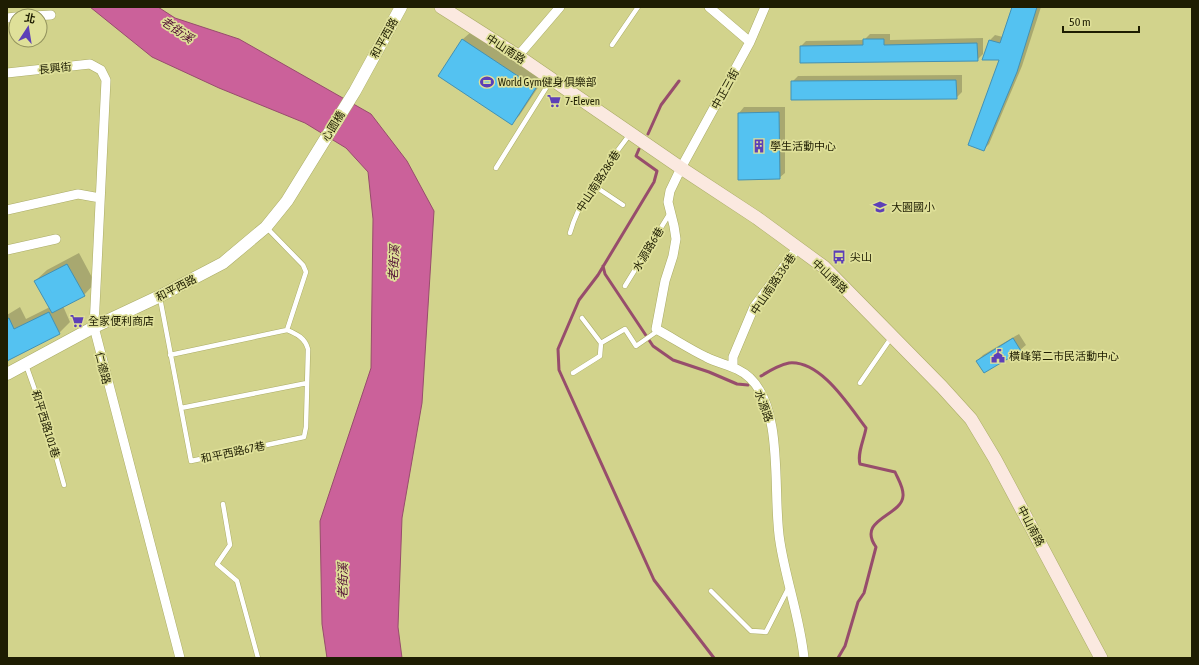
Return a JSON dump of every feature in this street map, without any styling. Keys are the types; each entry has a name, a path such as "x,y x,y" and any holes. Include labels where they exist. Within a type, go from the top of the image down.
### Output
{"main road":[{"name":"中山南路","path":"441,7 518,56 631,132 681,168 757,218 824,267 972,418 1101,658"}],"street":[{"name":"和平西路","path":"355,91 401,7"},
{"path":"518,56 560,7"},
{"path":"709,7 750,42"},
{"name":"中正三街","path":"681,168 750,42 765,7"},
{"name":"長興街","path":"7,73 90,64 101,70"},
{"name":"仁德路","path":"101,70 106,80 94,327 180,658"},
{"name":"心園橋","path":"312,161 355,91"},
{"name":"和平西路","path":"7,374 94,327 223,264 266,227 287,201 312,161"},
{"path":"656,332 662,296 676,239 668,202 670,191 681,168"},
{"path":"7,210 78,194 100,198"},
{"path":"7,250 56,238"},
{"name":"中山南路336巷","path":"733,367 733,358 754,307 798,247"},
{"name":"水源路","path":"656,332 708,358 733,367 749,377 757,386 770,418 774,441 779,542 801,632 804,658"}],"lane":[{"path":"612,45 638,7"},
{"path":"496,168 552,79"},
{"name":"中山南路286巷","path":"570,233 572,222 593,186 631,132"},
{"path":"593,186 623,205"},
{"name":"水源路6巷","path":"625,286 670,211"},
{"path":"266,227 303,264 306,272 287,330"},
{"name":"和平西路67巷","path":"160,296 191,461 304,437 306,427 307,383"},
{"path":"573,374 600,356 601,344 582,318"},
{"path":"601,344 625,329 636,346 656,332"},
{"path":"170,355 287,330 299,335 306,342 308,349 307,383 181,408"},
{"path":"860,383 893,336"},
{"name":"和平西路101巷","path":"26,365 46,422 64,485"},
{"path":"223,504 230,545 217,564 237,581 258,658"},
{"path":"711,591 751,631 766,632 790,584"}],"water":[{"name":"老街溪","path":"90,7 158,7 175,18 239,39 371,114 407,161 434,211 422,403 402,518 398,627 402,658 327,658 322,624 320,521 371,368 373,219 368,172 346,148 305,123 219,88 152,57"}],"building":[{"path":"1012,7 1037,7 1017,72 984,151 968,145 999,60 982,60 989,40 1000,43"},
{"name":"World Gym健身俱樂部","path":"462,39 536,88 512,125 438,76"},
{"path":"863,39 884,39 884,45 977,43 978,61 800,63 800,46 863,45"},
{"path":"956,80 957,99 791,100 791,81"},
{"name":"學生活動中心","path":"779,112 780,179 738,180 738,113"},
{"path":"67,264 85,296 52,313 34,281"},
{"path":"49,312 60,334 7,361 7,319 9,318 14,329"},
{"name":"橫峰第二市民活動中心","path":"1013,338 1021,351 984,373 976,361"}],"waterway":[{"path":"648,134 661,105 679,81"},
{"path":"639,149 636,156 657,171 654,182 598,275 579,300 558,349 559,370 654,580 714,658"},
{"path":"603,266 605,274 653,346 673,360 709,372 737,384 748,385"},
{"path":"761,376 771,370 789,363 801,364 823,376 843,397 866,428 860,451 860,464 895,472 903,490 901,503 875,524 872,530 871,538 876,547 864,593 858,602 845,646 838,658"}],"place":[{"name":"World Gym健身俱樂部","path":"487,82"},
{"name":"7-Eleven","path":"554,101"},
{"name":"學生活動中心","path":"759,146"},
{"name":"大園國小","path":"880,207"},
{"name":"尖山","path":"839,257"},
{"name":"全家便利商店","path":"77,321"},
{"name":"橫峰第二市民活動中心","path":"998,356"}]}
